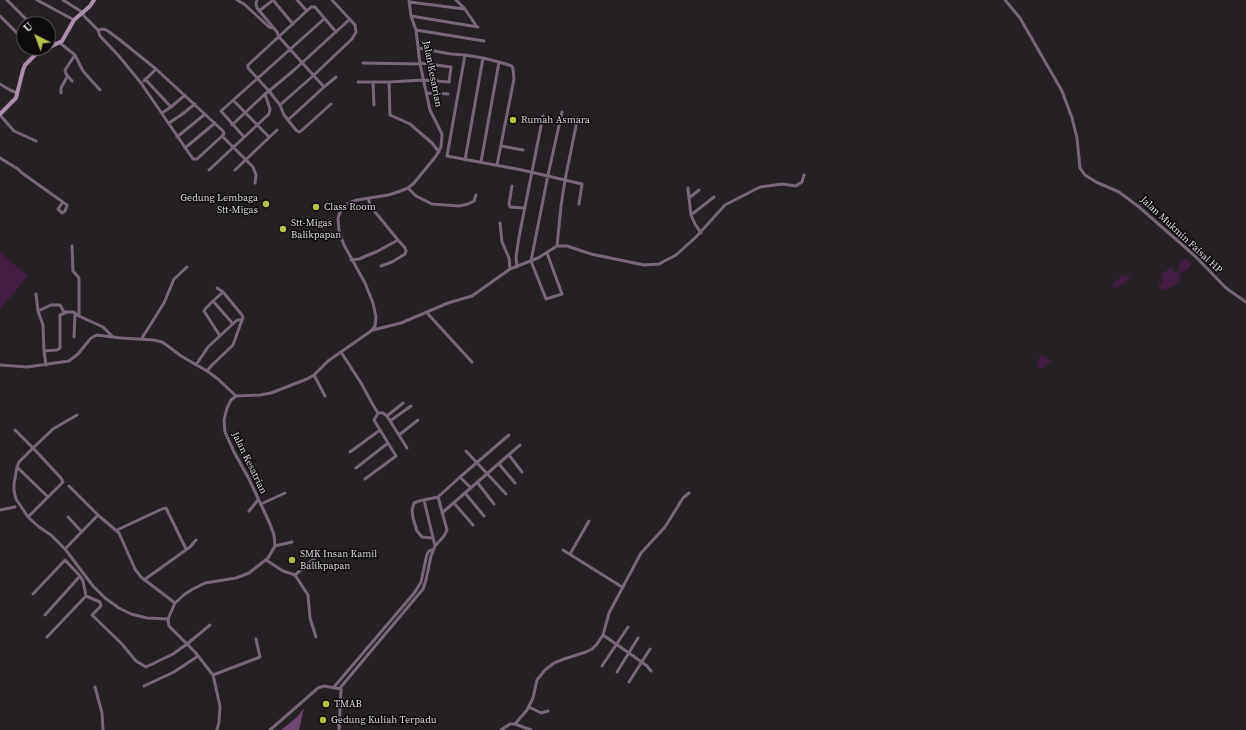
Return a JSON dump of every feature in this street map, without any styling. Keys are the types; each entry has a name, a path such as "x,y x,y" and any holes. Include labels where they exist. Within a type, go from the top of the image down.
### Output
{"street":[{"path":"7,0 23,16"},
{"path":"37,0 74,20"},
{"path":"63,0 82,12 98,30 100,36 141,83 193,159 195,160 222,136 224,132 156,69 108,31 104,29 98,30"},
{"path":"56,44 64,38 74,20 90,6 94,0"},
{"path":"237,0 244,4 269,27 273,28"},
{"path":"257,0 256,6 279,37 324,87"},
{"path":"259,11 273,0 293,24"},
{"path":"297,0 307,11"},
{"path":"280,105 348,44 355,35 355,25 332,0"},
{"path":"411,16 478,27 466,9 456,0"},
{"name":"Jalan Mukmin Faisal HP","path":"1005,0 1020,18 1062,91 1077,138 1080,168 1085,175 1096,182 1119,192 1139,207 1195,256 1226,288 1246,302"},
{"path":"409,1 466,9"},
{"name":"Jalan Kesatrian","path":"409,1 411,16 416,30 420,64 432,115 442,134 439,152"},
{"path":"331,104 300,132 296,130 282,114 280,105 248,69 248,66 313,6 336,32"},
{"path":"0,16 16,32"},
{"path":"244,137 221,111 324,19"},
{"path":"232,125 350,19"},
{"path":"416,30 484,41"},
{"path":"60,42 74,55 83,71 100,90"},
{"path":"418,48 483,58 510,65 513,69 514,79 497,165"},
{"path":"72,81 67,77 65,70 74,55"},
{"path":"465,55 447,156 548,175 582,184 579,204"},
{"path":"34,56 25,65 17,93 13,101 0,114 14,131 36,141"},
{"path":"465,160 483,58"},
{"path":"481,162 499,62"},
{"path":"358,82 424,80 449,82 451,68 420,64 363,63"},
{"path":"141,83 156,69"},
{"path":"61,93 61,88 67,77"},
{"path":"288,120 336,77"},
{"path":"145,79 171,106"},
{"path":"373,82 374,105"},
{"path":"373,330 376,323 376,317 372,303 365,283 351,260 339,231 339,215 341,210 347,204 357,200 393,194 408,188 414,183 439,152 410,124 390,116 389,82"},
{"path":"0,84 17,93"},
{"path":"427,93 448,94"},
{"path":"209,170 270,111 265,94"},
{"path":"162,113 185,95"},
{"path":"233,100 268,137"},
{"path":"169,123 194,104"},
{"path":"547,253 562,294 546,300 531,261 562,112"},
{"path":"177,137 205,114"},
{"path":"517,267 517,247 544,116"},
{"path":"557,246 565,180 577,121"},
{"path":"185,148 215,123"},
{"path":"235,170 277,130"},
{"path":"222,136 254,169 256,175 255,183"},
{"path":"501,146 523,150"},
{"path":"0,158 63,202"},
{"path":"0,365 21,368 71,360 93,337 103,335 129,339 142,338 162,342 181,356 207,371 223,383 236,396 271,393 301,382 314,375 328,361 373,330 401,323 448,303 476,294 510,269 531,261 557,246 567,246 591,254 644,265 655,265 676,255 701,233 721,209 729,202 760,187 782,184 796,186 802,182 804,175"},
{"path":"512,186 509,204 510,207 525,208"},
{"path":"408,188 416,196 432,204 459,206 472,204 476,195"},
{"path":"688,188 691,215 701,233"},
{"path":"689,198 698,190"},
{"path":"691,215 714,197"},
{"path":"368,198 371,207 406,251 405,254 392,262 381,266"},
{"path":"500,223 502,242 509,258 510,269"},
{"path":"351,260 359,259 378,251 398,240"},
{"path":"72,246 72,271 79,278 79,316"},
{"path":"142,338 164,303 174,279 187,267"},
{"path":"207,371 233,345 243,318 223,292 217,288"},
{"path":"220,336 204,311 223,292"},
{"path":"36,294 38,311 43,325 46,365"},
{"path":"213,301 233,324"},
{"path":"38,311 58,304 62,311 75,313 103,327 113,337"},
{"path":"44,351 57,350 60,348 60,315 67,312"},
{"path":"427,312 472,362"},
{"path":"74,337 75,313"},
{"path":"196,364 208,347 238,320 242,320"},
{"path":"341,352 378,413"},
{"path":"314,375 325,396"},
{"name":"Jalan Kesatrian","path":"236,396 231,400 224,420 227,440 261,504 273,531 275,546"},
{"path":"387,416 403,403"},
{"path":"390,421 411,406"},
{"path":"378,413 383,413 387,416 407,448"},
{"path":"365,479 396,456 374,420 378,413"},
{"path":"78,415 53,429 20,460 17,467 14,484 15,495 19,505 28,517 65,549 100,594 120,608 141,617 168,619"},
{"path":"399,435 418,420"},
{"path":"15,430 63,480 62,483 28,517"},
{"path":"350,452 380,430"},
{"path":"432,538 424,537 419,534 413,518 412,510 414,503 438,497 509,435"},
{"path":"356,468 388,443"},
{"path":"442,513 520,445"},
{"path":"466,450 506,494"},
{"path":"509,455 522,472"},
{"path":"499,464 515,483"},
{"path":"17,467 48,497"},
{"path":"460,477 471,488"},
{"path":"477,482 494,504"},
{"path":"69,486 98,515 117,530 135,569 144,580 175,603"},
{"path":"515,724 523,715 533,698 537,680 545,670 554,663 592,649 597,644 603,635 609,613 641,553 665,527 683,498 689,492"},
{"path":"261,504 285,493"},
{"path":"465,493 484,516"},
{"path":"334,687 422,582 427,554 444,536 447,530 438,497"},
{"path":"248,511 258,500"},
{"path":"340,688 423,589 434,548 424,500"},
{"path":"454,503 473,525"},
{"path":"0,510 15,507"},
{"path":"117,530 166,508 186,549"},
{"path":"65,549 98,515"},
{"path":"68,517 82,532"},
{"path":"570,554 589,521"},
{"path":"144,580 193,545 196,540"},
{"path":"217,730 220,706 213,675 198,656 169,626 168,619 175,603 185,594 199,586 241,576 253,570 266,560 271,555 275,546 292,542"},
{"path":"563,550 622,587"},
{"path":"295,575 315,558"},
{"path":"33,594 65,560 80,576 86,596"},
{"path":"266,560 283,571 295,575 308,594 310,618 316,637"},
{"path":"45,615 80,576"},
{"path":"47,637 86,596"},
{"path":"86,596 100,602 101,606 92,615 121,643 136,661 146,667 171,655 210,625"},
{"path":"602,666 628,627"},
{"path":"603,635 630,652 651,671"},
{"path":"617,672 638,638"},
{"path":"213,675 260,657 256,639"},
{"path":"629,682 650,649"},
{"path":"144,686 174,672 198,656"},
{"path":"270,730 318,688 324,686 340,688"},
{"path":"95,687 102,713 103,730"},
{"path":"340,688 342,691 340,730"},
{"path":"528,707 541,714 548,711"},
{"path":"501,730 510,724 515,724 531,730"}],"shaded area":[{"path":"0,252 28,276 0,309"},
{"path":"1186,258 1191,263 1189,269 1179,274 1181,279 1176,285 1161,291 1158,284 1162,283 1161,274 1172,267 1174,272 1177,272 1179,270 1179,262"},
{"path":"1120,275 1123,277 1128,275 1130,277 1126,282 1113,289 1113,282 1120,278"},
{"path":"1042,355 1051,361 1042,368 1037,367 1039,358"},
{"path":"304,708 299,730 281,730 297,717"}],"place":[{"name":"Rumah Asmara","path":"513,120"},
{"name":"Gedung Lembaga Stt-Migas","path":"266,204"},
{"name":"Class Room","path":"316,207"},
{"name":"Stt-Migas Balikpapan","path":"283,229"},
{"name":"SMK Insan Kamil Balikpapan","path":"292,560"},
{"name":"TMAB","path":"326,704"},
{"name":"Gedung Kuliah Terpadu","path":"323,720"}]}
